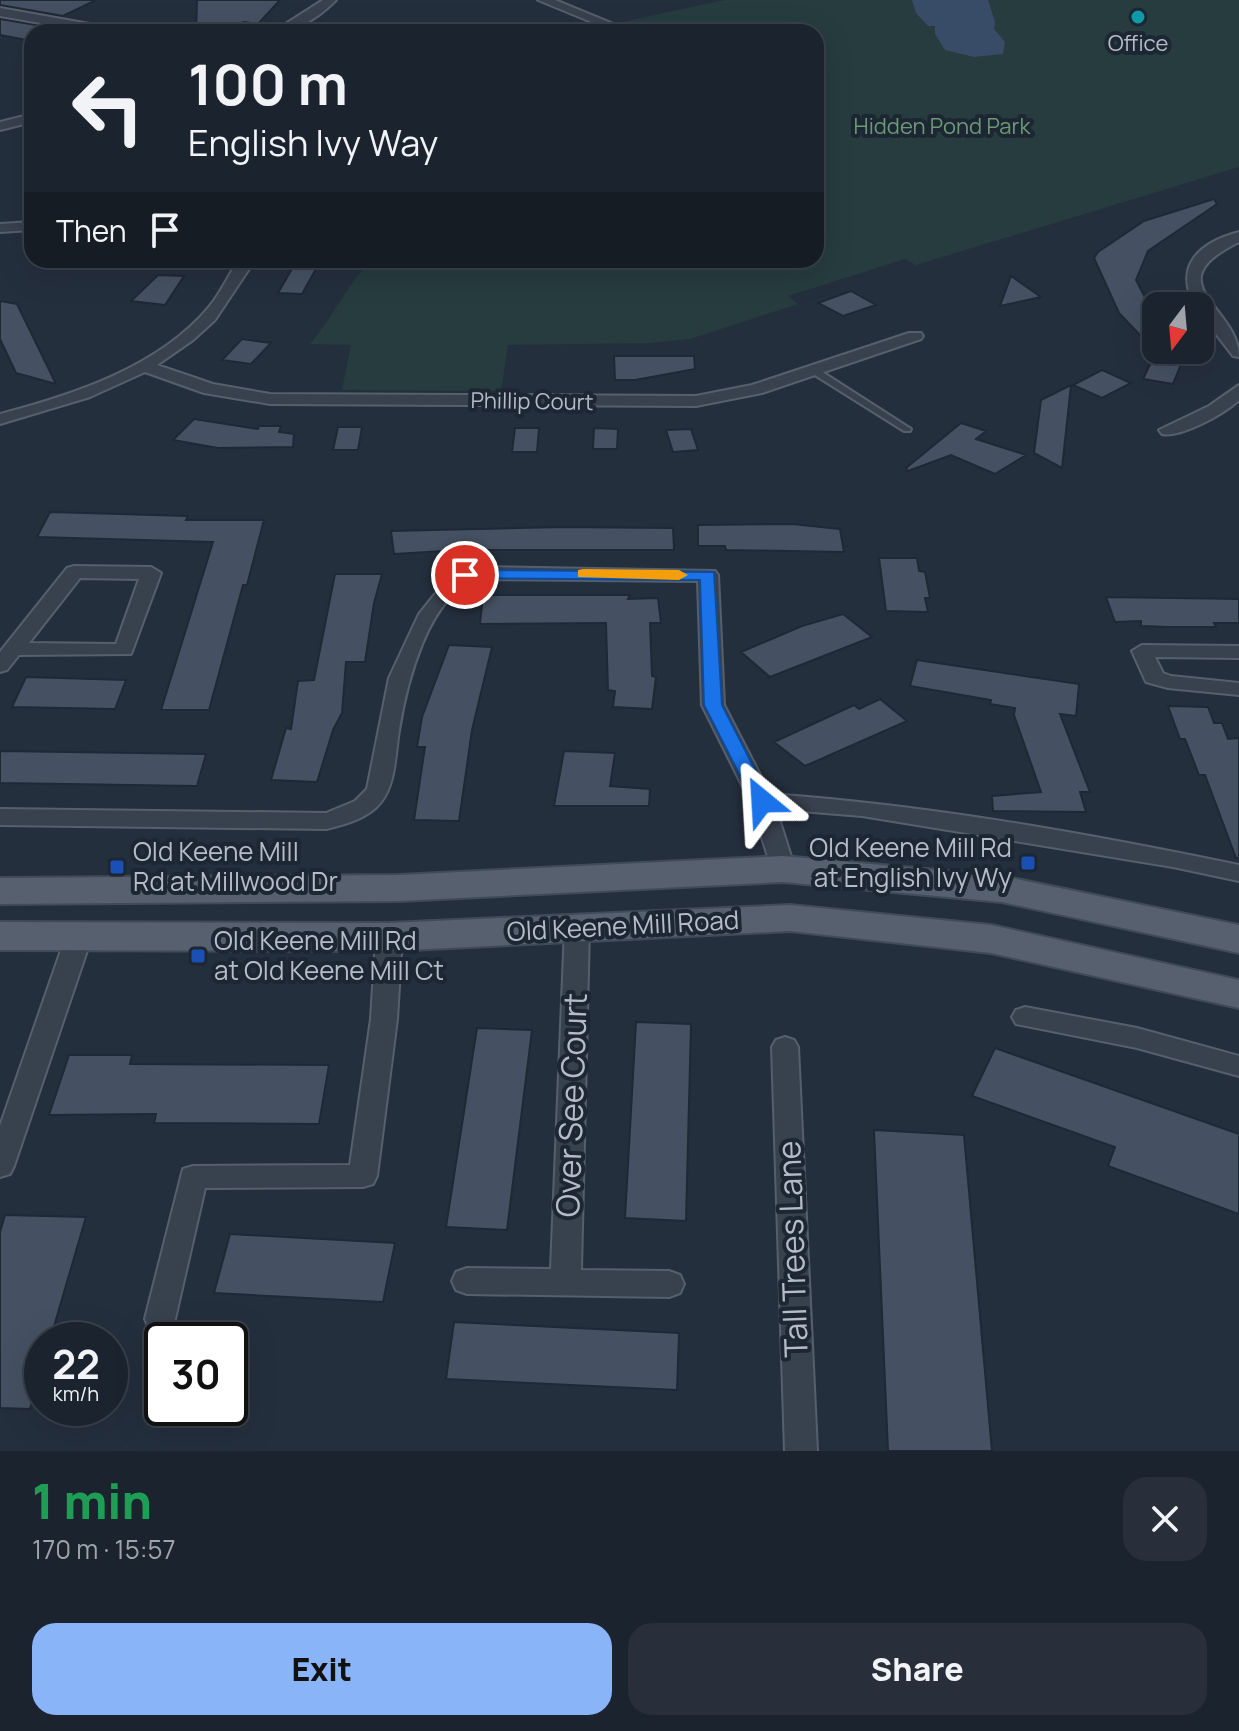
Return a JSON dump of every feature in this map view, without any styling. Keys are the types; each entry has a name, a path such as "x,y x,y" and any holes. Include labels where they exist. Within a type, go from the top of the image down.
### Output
{"main road":[{"name":"Old Keene Mill Road","path":"0,891 399,888 783,869 1002,889 1239,939"},
{"name":"Old Keene Mill Road","path":"0,936 389,937 790,918 915,930 1058,952 1239,994"}],"street":[{"path":"294,24 330,0"},
{"path":"544,0 607,24"},
{"path":"0,12 67,24"},
{"path":"0,126 24,120"},
{"path":"0,228 24,226"},
{"path":"1239,236 1223,242 1204,256 1198,265 1192,288 1199,304 1239,352"},
{"path":"0,419 63,400 144,366 192,333 211,315 242,268"},
{"name":"Phillip Court","path":"144,366 210,389 270,399 654,402 718,398 756,389 915,336"},
{"path":"1168,430 1208,414 1239,390"},
{"path":"74,572 151,573 124,650 6,657 74,572"},
{"path":"0,817 327,821 354,812 373,799 378,789 398,676 409,646 444,590 456,579 478,573 708,575 713,705 762,801 783,869"},
{"path":"1239,652 1142,651 1154,677 1168,682 1239,689"},
{"path":"762,801 862,808 1173,859 1239,873"},
{"name":"Over See Court","path":"566,1282 577,928"},
{"path":"0,1166 79,936"},
{"path":"160,1319 193,1177 363,1176 384,1019 389,937"},
{"path":"1025,1017 1137,1038 1239,1066"},
{"name":"Tall Trees Lane","path":"785,1047 801,1451"},
{"path":"467,1281 669,1284"}],"lane":[{"path":"813,370 907,429"}],"green space":[{"name":"Hidden Pond Park","path":"724,0 1239,0 1239,167 916,265 905,259 788,296 798,304 690,339 650,343 508,345 501,391 342,390 351,345 310,344 364,268 824,268 824,24 613,24"}],"water":[{"path":"912,0 988,0 994,29 1005,42 1003,54 974,57 945,50 935,34 935,26 928,26 916,13"}],"building":[{"path":"0,0 96,0 63,16 0,5"},
{"path":"197,0 280,0 258,24 196,24"},
{"path":"0,19 30,24 24,24 24,40 0,35"},
{"path":"1214,199 1217,204 1148,251 1136,280 1142,292 1142,337 1119,313 1094,258 1098,252 1144,221"},
{"path":"292,268 317,268 302,294 278,293"},
{"path":"158,275 184,276 165,305 131,301"},
{"path":"1011,276 1041,297 1000,306"},
{"path":"851,291 876,305 843,316 818,303"},
{"path":"0,301 17,304 56,384 16,373 0,339"},
{"path":"242,339 271,343 251,364 222,360"},
{"path":"614,356 694,356 695,369 635,380 615,380"},
{"path":"1150,364 1181,364 1173,384 1143,379"},
{"path":"1102,370 1131,383 1102,398 1073,385"},
{"path":"1071,385 1062,468 1034,453 1041,400"},
{"path":"194,419 258,429 259,426 281,426 279,432 294,434 293,447 218,448 173,440"},
{"path":"961,423 986,431 976,439 1026,455 995,474 951,455 908,471 906,468"},
{"path":"338,427 362,427 358,450 333,450"},
{"path":"515,428 539,428 537,452 512,452"},
{"path":"594,428 618,429 617,449 593,449"},
{"path":"691,429 698,450 673,452 666,430"},
{"path":"50,512 188,516 186,520 264,520 209,710 161,710 213,542 37,537"},
{"path":"792,524 840,529 844,552 726,550 725,546 698,546 698,525"},
{"path":"673,528 674,550 461,550 394,554 391,531"},
{"path":"879,558 917,558 919,571 925,572 930,598 925,598 928,612 886,611"},
{"path":"335,574 382,574 365,662 346,662 342,713 333,730 317,782 271,780 286,728 291,729 298,681 314,680"},
{"path":"483,595 630,595 628,599 658,598 661,623 650,623 652,676 656,677 652,709 613,707 615,691 608,690 606,623 480,624"},
{"path":"1106,597 1239,599 1239,623 1214,623 1216,627 1167,627 1141,626 1141,621 1115,622"},
{"path":"843,614 872,637 770,677 741,652 802,626"},
{"path":"449,645 492,647 472,730 459,821 414,820 425,747 417,747 422,717"},
{"path":"917,660 1079,684 1076,716 1060,714 1090,792 1080,792 1086,812 993,811 992,796 1041,792 1014,715 1015,708 990,704 991,700 910,686"},
{"path":"26,677 126,680 115,709 12,707"},
{"path":"880,699 907,721 805,766 774,742 854,705 859,709"},
{"path":"1168,706 1208,707 1214,723 1222,723 1228,739 1239,738 1239,858 1236,858 1205,775 1199,775 1185,739 1180,739"},
{"path":"0,751 206,754 197,786 0,783"},
{"path":"564,751 615,753 610,786 650,789 649,806 554,806"},
{"path":"636,1022 691,1024 686,1221 625,1218"},
{"path":"477,1028 532,1030 507,1230 446,1227"},
{"path":"995,1048 1239,1134 1239,1214 1108,1166 1115,1147 972,1096"},
{"path":"69,1055 132,1055 130,1064 329,1065 319,1124 154,1123 156,1114 49,1115"},
{"path":"874,1130 964,1135 992,1451 888,1451"},
{"path":"5,1215 86,1217 55,1322 24,1322 24,1409 0,1408 0,1232"},
{"path":"230,1234 395,1243 383,1302 214,1293"},
{"path":"454,1322 679,1333 677,1390 446,1379"}],"slow traffic":[{"path":"583,574 679,575"}],"place":[{"name":"Office","path":"1138,17"},
{"name":"Old Keene Mill Rd at English Ivy Wy","path":"1028,863"},
{"name":"Old Keene Mill Rd at Millwood Dr","path":"117,867"},
{"name":"Old Keene Mill Rd at Old Keene Mill Ct","path":"198,956"}],"route":[{"path":"465,575 708,575 713,705 762,801"}]}
